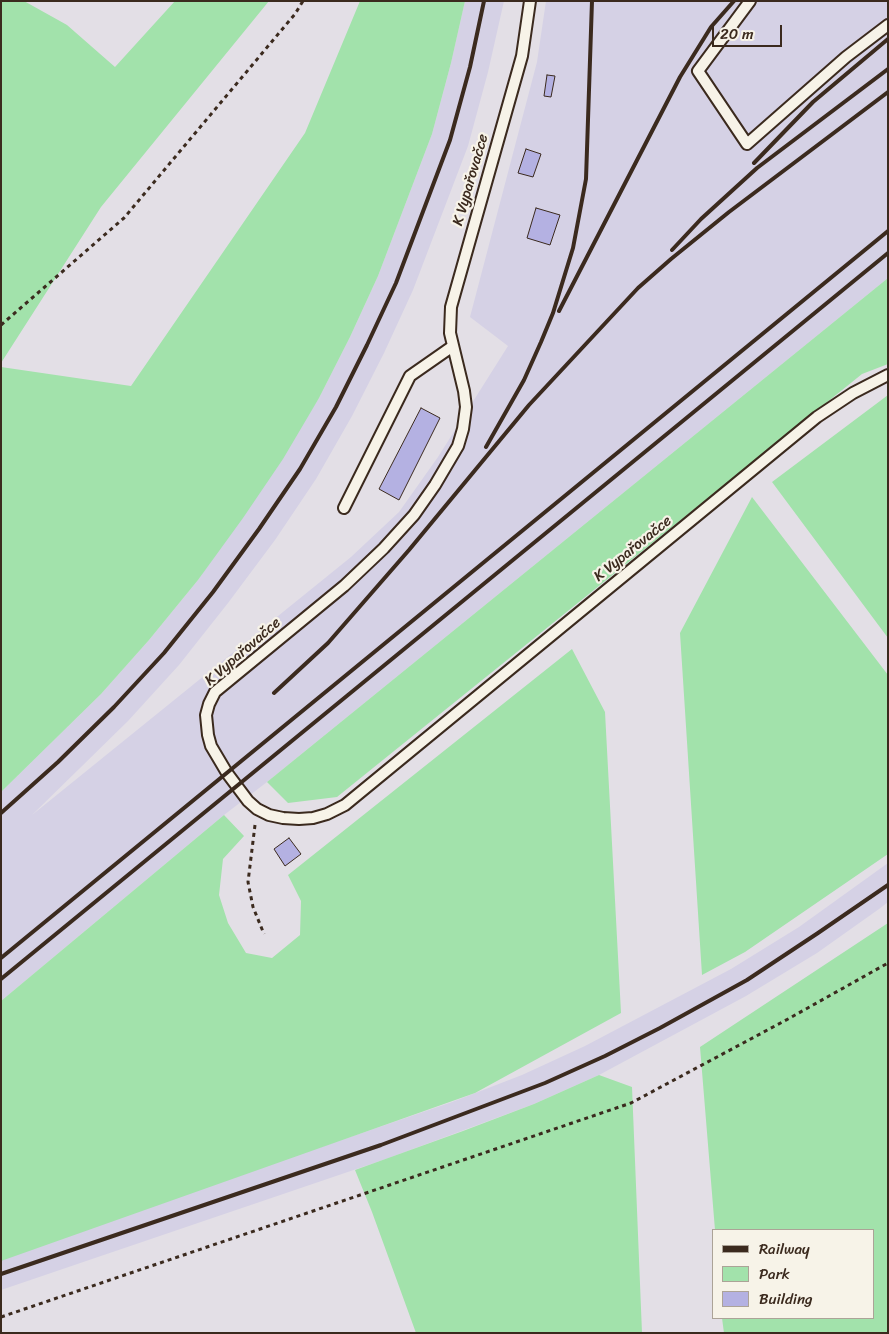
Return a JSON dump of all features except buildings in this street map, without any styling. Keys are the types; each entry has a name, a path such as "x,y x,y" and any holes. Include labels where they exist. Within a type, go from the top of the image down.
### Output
{"lane":[{"name":"K Vypařovačce","path":"530,1 522,56 451,307 450,332 466,407 464,429 458,446 435,485 414,515 384,548 344,586 215,692 206,715 206,725 211,746 227,774 248,801 257,809 269,815 299,819 327,814 345,805 817,417 853,393 888,375"},
{"path":"750,1 698,71 747,144 846,57 888,25"},
{"path":"344,508 410,376 453,346"}],"path":[{"path":"1,325 124,218 295,14 303,1"},
{"path":"257,809 248,882 253,907 264,934"},
{"path":"1,1317 631,1103 888,963"}],"shaded area":[{"path":"465,1 504,1 488,72 468,146 413,290 352,416 316,479 275,540 179,665 128,721 32,815 351,557 399,512 438,457 508,346 470,317 537,62 546,1 888,1 888,278 224,815 1,1001 1,792 101,694 149,640 198,580 319,398 378,276 432,134"},
{"path":"888,863 888,902 879,909 817,953 746,996 599,1075 534,1104 386,1159 1,1290 1,1257 452,1102 522,1075 585,1046 731,969 799,927"}],"green space":[{"path":"1,1 24,1 67,25 115,67 175,1 269,1 101,207 1,363"},
{"path":"360,1 465,1 432,134 378,276 319,398 283,459 198,580 149,640 101,694 1,792 1,367 131,386 305,133"},
{"path":"888,278 888,364 862,374 337,797 288,803 267,782"},
{"path":"888,395 888,638 772,482"},
{"path":"752,497 888,675 888,854 745,952 702,975 680,633"},
{"path":"572,649 605,712 621,1013 475,1093 1,1261 1,1001 224,815 244,836 223,859 219,895 228,923 246,953 272,958 300,935 301,901 288,875"},
{"path":"888,923 888,1333 724,1333 722,1319 874,1319 874,1229 715,1229 700,1047"},
{"path":"599,1075 632,1087 642,1333 416,1333 355,1170 534,1104"}],"railway":[{"path":"1,813 58,762 114,707 164,653 213,592 300,469 336,407 396,283 450,140 470,67 484,1"},
{"path":"486,447 524,380 541,342 553,313 573,248 586,179 592,1"},
{"path":"559,311 680,77 711,27 734,1"},
{"path":"754,163 813,102 888,39"},
{"path":"672,250 701,219 757,168 888,69"},
{"path":"274,693 328,643 409,550 529,405 638,288 729,212 888,92"},
{"path":"1,958 888,231"},
{"path":"1,979 888,253"},
{"path":"1,1274 381,1145 545,1083 605,1056 660,1028 747,980 888,885"}]}
